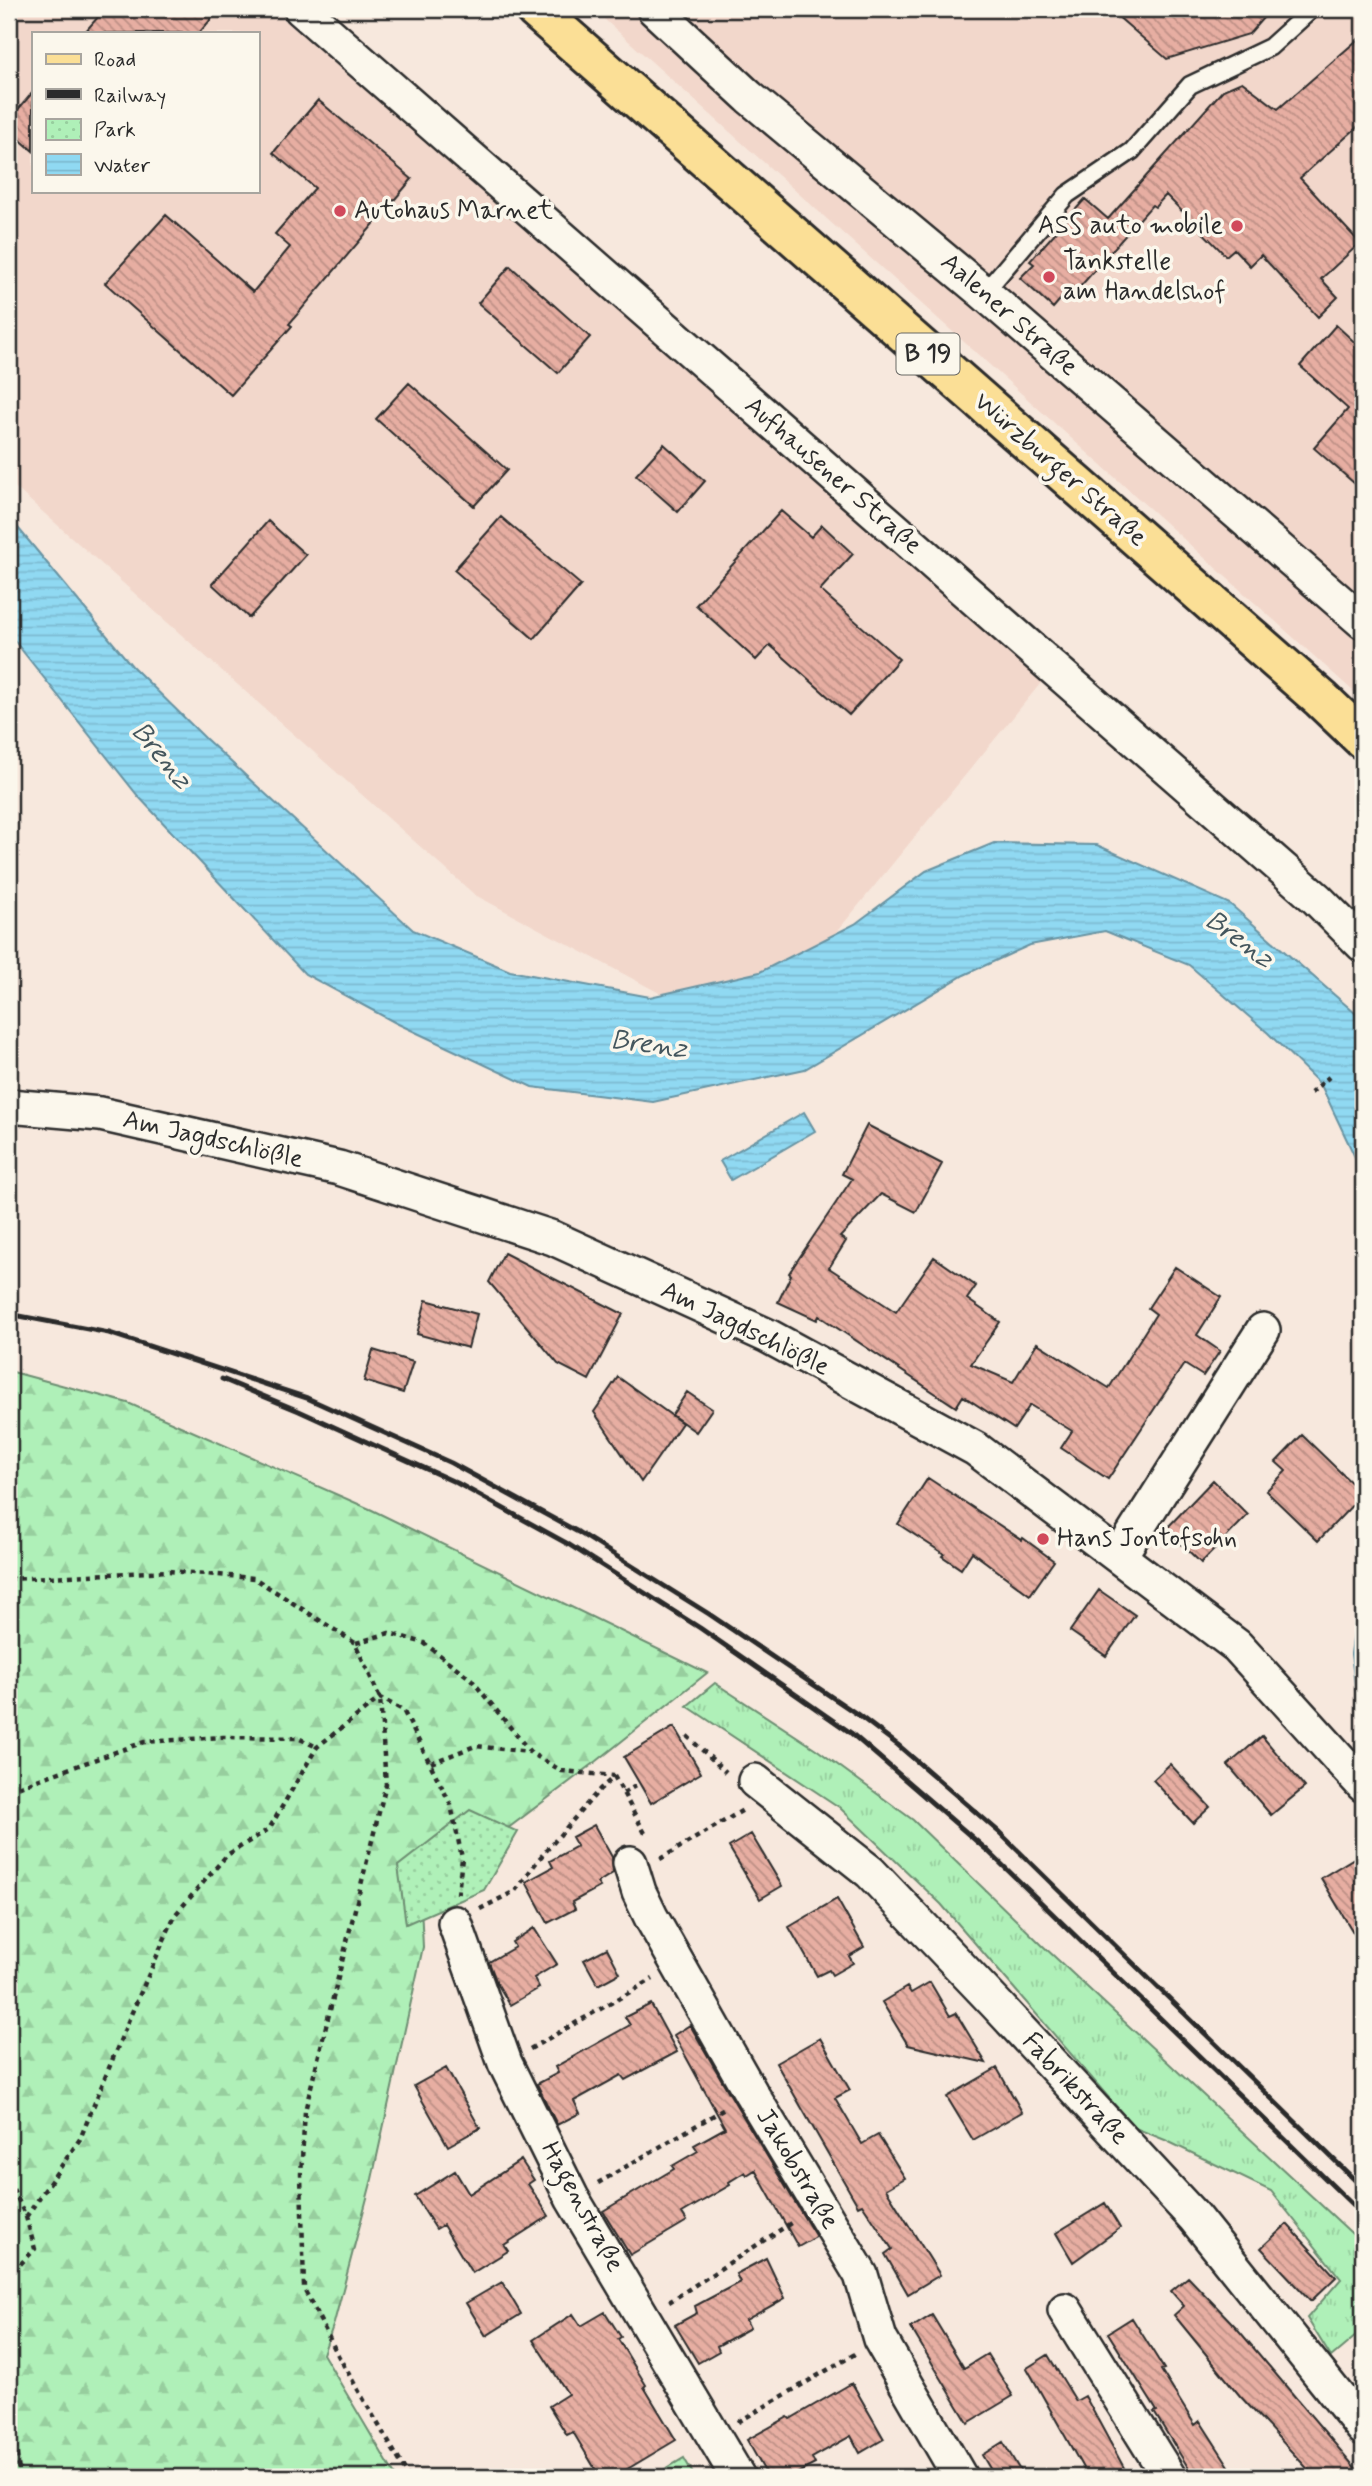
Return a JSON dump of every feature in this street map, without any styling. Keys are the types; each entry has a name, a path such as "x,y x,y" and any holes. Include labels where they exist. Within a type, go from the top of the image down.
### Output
{"main road":[{"name":"Würzburger Straße","path":"535,9 1321,699 1363,739"}],"street":[{"name":"Aufhausener Straße","path":"301,9 1317,900 1363,946"},
{"name":"Aalener Straße","path":"654,9 749,97 985,293 1363,622"},
{"name":"Am Jagdschlößle","path":"9,1106 100,1114 339,1168 554,1238 768,1336 976,1449 1237,1646 1363,1785"},
{"path":"1119,1557 1264,1330"},
{"name":"Fabrikstraße","path":"763,1788 870,1872 996,2004 1194,2217 1363,2428"},
{"name":"Jakobstraße","path":"644,1861 639,1892 651,1917 751,2093 861,2275 880,2339 960,2477"},
{"name":"Hagenstraße","path":"456,1923 505,2063 572,2198 738,2477"},
{"path":"1065,2310 1169,2477"}],"lane":[{"path":"985,293 1067,195 1132,150 1190,85 1270,47 1312,9"}],"path":[{"path":"1311,1093 1329,1077"},
{"path":"9,1579 169,1571 254,1578 355,1643 380,1698 386,1784 305,2111 301,2174 304,2289 340,2359 408,2477"},
{"path":"355,1643 389,1633 424,1643 471,1679 531,1753 562,1771 614,1776"},
{"path":"26,2217 80,2139 175,1915 227,1855 269,1829 317,1747 380,1698"},
{"path":"380,1698 403,1710 451,1805 462,1858 456,1923"},
{"path":"687,1736 747,1790 763,1788"},
{"path":"9,1790 144,1742 223,1737 298,1738 317,1747"},
{"path":"431,1763 475,1746 531,1753"},
{"path":"614,1776 653,1847 644,1861"},
{"path":"456,1923 515,1891 539,1858 600,1788 614,1776"},
{"path":"623,1793 639,1784"},
{"path":"644,1861 763,1788"},
{"path":"505,2063 678,1965"},
{"path":"572,2198 751,2093"},
{"path":"9,2180 26,2217 35,2249 9,2276"},
{"path":"658,2310 818,2205"},
{"path":"713,2436 880,2339"},
{"path":"9,2404 20,2477"}],"shaded area":[{"path":"9,9 272,9 1045,678 748,1040 475,895 9,482"},
{"path":"593,9 1363,9 1363,700"}],"green space":[{"path":"9,1371 128,1403 372,1510 707,1673 597,1761 471,1856 421,1905 423,1947 372,2179 334,2323 323,2354 396,2477 9,2477"},
{"path":"715,1683 816,1749 913,1820 1043,1946 1363,2244 1363,2330 1331,2357 1307,2318 1341,2279 1271,2191 1135,2128 941,1904 839,1807 687,1706"},
{"path":"470,1810 518,1832 484,1890 406,1924 398,1866"},
{"path":"684,2458 695,2477 652,2477"}],"water":[{"name":"Brenz","path":"9,517 132,666 206,739 413,930 510,971 650,997 760,972 855,924 926,871 994,843 1097,845 1230,904 1363,1020 1363,1174 1321,1085 1268,1033 1189,965 1105,931 1030,945 964,975 805,1069 653,1102 532,1087 396,1023 305,974 138,796 9,634"},
{"path":"804,1112 815,1131 731,1180 720,1161"},
{"path":"1363,1566 1363,1727 1360,1723 1351,1654"}],"building":[{"path":"105,9 220,9 200,32 85,32"},
{"path":"1109,9 1271,9 1249,34 1167,59"},
{"path":"1363,35 1363,122 1300,178 1360,243 1321,279 1338,297 1318,317 1261,255 1250,266 1234,249 1226,256 1166,195 1155,207 1152,205 1071,297 1066,293 1053,308 1020,278 1034,264 1030,261 1085,199 1108,219 1223,90 1242,82 1278,109"},
{"path":"32,93 32,150 9,130 9,120"},
{"path":"318,100 412,179 289,324 292,326 231,395 105,283 166,215 253,292 290,247 275,234 315,188 273,153"},
{"path":"510,266 590,337 558,373 478,303"},
{"path":"1336,325 1363,350 1363,491 1314,448 1348,409 1300,366"},
{"path":"409,383 507,470 474,506 376,419"},
{"path":"664,444 705,481 678,512 636,475"},
{"path":"781,511 811,537 822,525 853,554 820,590 899,659 849,715 770,645 756,660 696,605"},
{"path":"501,517 581,585 534,639 454,570"},
{"path":"268,521 306,555 249,618 212,584"},
{"path":"867,1125 942,1164 916,1212 881,1194 840,1237 846,1241 829,1268 896,1312 934,1257 976,1286 967,1299 1000,1322 971,1364 1013,1382 1037,1343 1109,1388 1156,1314 1148,1308 1175,1267 1221,1297 1197,1335 1220,1351 1203,1376 1184,1364 1108,1479 1061,1448 1072,1431 1030,1405 1014,1429 963,1396 956,1407 819,1316 817,1320 778,1302 791,1275 789,1273 852,1179 842,1174"},
{"path":"504,1253 623,1314 589,1380 558,1364 489,1282"},
{"path":"426,1300 477,1314 468,1348 417,1334"},
{"path":"373,1350 413,1362 403,1393 364,1381"},
{"path":"618,1377 682,1423 641,1482 594,1412"},
{"path":"687,1392 712,1409 696,1432 672,1415"},
{"path":"1302,1435 1363,1494 1318,1541 1266,1491 1286,1471 1276,1462"},
{"path":"928,1478 1022,1540 1023,1538 1054,1561 1030,1595 972,1552 961,1569 942,1556 944,1554 898,1524"},
{"path":"1213,1480 1248,1515 1201,1563 1166,1529"},
{"path":"1099,1590 1135,1615 1106,1656 1070,1631"},
{"path":"674,1727 701,1773 651,1803 624,1757"},
{"path":"1262,1736 1305,1787 1271,1815 1228,1765"},
{"path":"1170,1764 1210,1807 1193,1823 1153,1780"},
{"path":"594,1825 612,1857 613,1873 597,1883 600,1887 572,1902 575,1909 548,1923 526,1882 553,1867 550,1861 577,1846 572,1837"},
{"path":"751,1834 782,1886 760,1899 729,1847"},
{"path":"1356,1857 1363,1869 1363,1949 1321,1878"},
{"path":"837,1899 864,1947 849,1956 853,1963 832,1975 829,1970 817,1976 789,1927"},
{"path":"534,1928 557,1964 534,1978 539,1988 510,2005 489,1962 515,1947 512,1942"},
{"path":"607,1948 620,1973 598,1985 584,1960"},
{"path":"930,1982 950,2016 956,2013 986,2063 908,2045 882,2002 907,1987 911,1993"},
{"path":"651,2004 677,2052 625,2080 621,2075 574,2101 580,2113 557,2125 537,2084 558,2073 555,2067 630,2025 625,2017"},
{"path":"690,2025 816,2237 798,2247 755,2170 747,2175 745,2172 729,2182 730,2185 682,2213 687,2221 630,2255 603,2211 674,2169 672,2166 698,2151 694,2145 725,2128 674,2035"},
{"path":"820,2038 850,2090 835,2098 862,2144 878,2135 905,2178 886,2189 940,2275 908,2294 885,2254 892,2249 862,2204 858,2206 776,2063"},
{"path":"446,2068 480,2128 448,2146 414,2086"},
{"path":"997,2068 1022,2112 973,2140 947,2097"},
{"path":"521,2160 534,2180 528,2184 549,2216 504,2245 508,2251 472,2273 443,2225 436,2229 415,2196 455,2171 469,2194"},
{"path":"1105,2203 1120,2228 1073,2262 1056,2233"},
{"path":"1287,2224 1336,2277 1311,2301 1261,2248"},
{"path":"766,2258 785,2298 746,2320 750,2328 717,2346 719,2351 698,2363 675,2325 697,2313 695,2306 740,2282 736,2274"},
{"path":"1188,2277 1235,2326 1363,2477 1315,2477 1240,2396 1174,2315 1184,2306 1171,2291"},
{"path":"502,2282 521,2314 486,2336 466,2303"},
{"path":"605,2312 646,2385 644,2387 676,2440 614,2477 600,2477 573,2432 567,2435 549,2406 568,2394 533,2340 573,2314 581,2326"},
{"path":"932,2315 964,2368 987,2354 1013,2396 968,2423 911,2328"},
{"path":"1132,2318 1195,2425 1200,2421 1236,2477 1194,2477 1108,2333"},
{"path":"1048,2355 1076,2401 1085,2396 1129,2477 1088,2477 1027,2368"},
{"path":"852,2383 884,2439 860,2453 851,2436 812,2458 815,2464 790,2477 768,2477 747,2440"},
{"path":"1003,2442 1024,2477 995,2477 982,2455"}],"railway":[{"path":"9,1314 109,1333 307,1398 451,1463 578,1532 709,1614 857,1714 898,1745 999,1832 1363,2188"},
{"path":"222,1379 457,1483 568,1544 700,1628 851,1733 988,1851 1363,2215"}],"place":[{"name":"Autohaus Marnet","path":"340,211"},
{"name":"ASS auto mobile","path":"1237,226"},
{"name":"Tankstelle am Handelshof","path":"1049,277"},
{"name":"Hans Jontofsohn","path":"1043,1539"}]}
